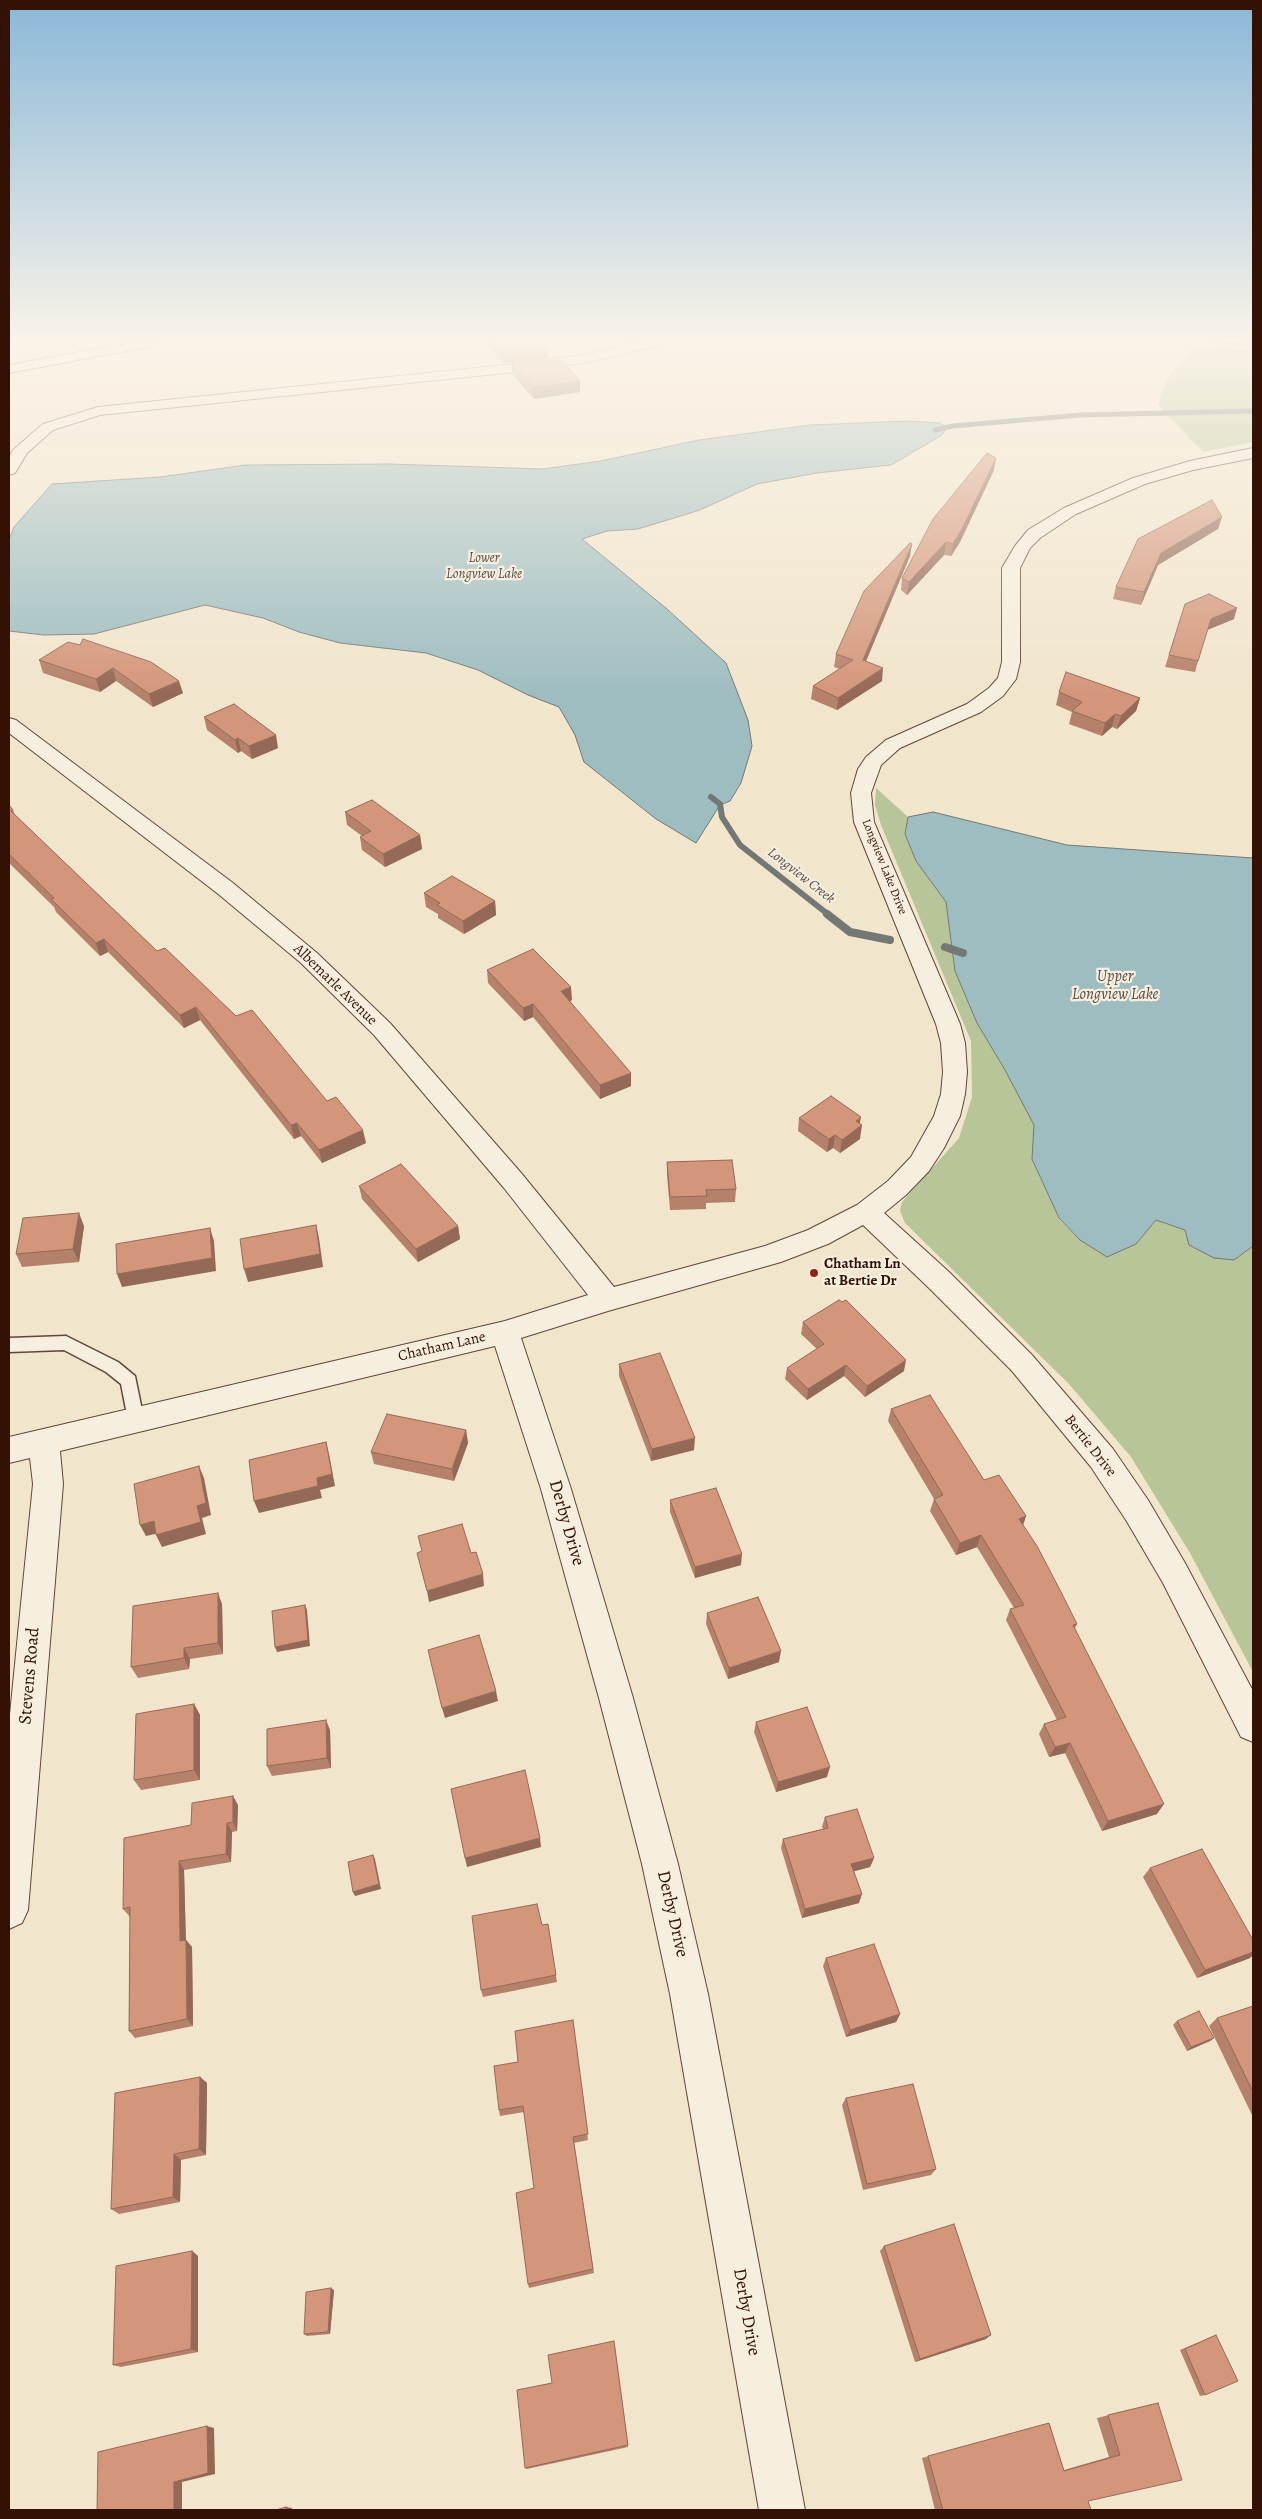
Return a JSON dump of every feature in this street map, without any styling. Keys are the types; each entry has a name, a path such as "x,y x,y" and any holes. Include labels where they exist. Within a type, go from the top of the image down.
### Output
{"street":[{"name":"Longview Lake Drive","path":"866,1212 897,1188 920,1164 947,1116 953,1094 955,1072 953,1043 948,1024 864,822 861,793 868,770 893,744 974,708 996,692 1007,680 1011,662 1011,568 1023,546 1034,534 1070,511 1130,484 1190,466 1216,461"},
{"name":"Albemarle Avenue","path":"9,724 225,888 309,958 382,1029 513,1180 608,1300"},
{"name":"Chatham Lane","path":"9,1450 505,1332 608,1300 771,1255 818,1237 866,1212"},
{"name":"Bertie Drive","path":"866,1212 938,1279 1022,1363 1102,1458 1137,1510 1174,1573 1253,1725"},
{"name":"Derby Drive","path":"505,1332 556,1488 616,1698 660,1864 689,1994 782,2510"},
{"name":"Stevens Road","path":"9,1910 48,1484 44,1442"}],"lane":[{"path":"9,1345 66,1343 112,1367 129,1381 135,1420"}],"green space":[{"path":"876,788 908,817 905,834 916,861 946,902 955,971 977,1023 1035,1125 1032,1159 1059,1219 1080,1240 1136,1244 1156,1220 1185,1230 1234,1260 1253,1246 1253,1672 1190,1553 1131,1457 1069,1384 905,1223 900,1211 902,1202 959,1138 972,1097 971,1041 881,825 875,805"}],"water":[{"name":"Lower Longview Lake","path":"601,461 899,461 891,465 817,473 757,484 700,510 638,529 607,531 582,539 667,609 726,663 748,720 752,746 741,783 730,801 720,805 696,843 656,819 584,762 575,735 559,707 528,695 478,670 426,653 340,643 299,632 263,618 205,605 94,634 44,635 9,631 9,540 14,527 52,484 160,477 246,465 389,464 543,469"},
{"name":"Upper Longview Lake","path":"933,812 1067,845 1253,858 1253,1246 1234,1260 1214,1258 1189,1245 1185,1230 1156,1220 1136,1244 1107,1257 1080,1240 1059,1218 1032,1159 1034,1125 1005,1070 977,1023 955,971 946,902 916,861 905,834 908,817"}],"building":[{"path":"981,461 995,461 953,544 946,542 909,582 902,578 933,519"},
{"path":"1212,500 1222,517 1161,553 1144,592 1116,587 1138,539"},
{"path":"910,543 912,544 863,660 883,668 838,698 813,686 853,660 836,654 864,591"},
{"path":"1209,594 1237,608 1211,619 1198,661 1169,655 1185,604"},
{"path":"83,639 151,662 179,681 149,694 113,668 96,679 39,660 68,642 80,645"},
{"path":"1066,672 1140,698 1121,716 1115,714 1105,723 1072,711 1082,702 1059,692"},
{"path":"234,704 276,735 249,746 238,738 235,740 204,717"},
{"path":"372,800 420,835 383,854 360,837 371,831 345,812"},
{"path":"9,805 13,810 11,811 157,951 165,948 236,1016 252,1010 327,1101 336,1097 363,1130 319,1150 297,1123 291,1125 196,1007 180,1015 104,939 96,943 9,854"},
{"path":"452,876 495,901 463,921 437,905 440,903 424,893"},
{"path":"533,949 571,987 561,991 631,1073 600,1085 533,1004 523,1008 487,970"},
{"path":"831,1096 861,1117 856,1121 862,1125 842,1140 835,1135 829,1139 799,1118"},
{"path":"732,1160 736,1189 706,1190 707,1196 670,1197 667,1162"},
{"path":"401,1164 458,1226 416,1249 359,1186"},
{"path":"79,1213 73,1249 16,1254 23,1218"},
{"path":"316,1225 320,1254 244,1269 240,1239"},
{"path":"210,1228 212,1258 117,1274 116,1244"},
{"path":"839,1300 842,1302 846,1300 906,1360 867,1386 846,1365 808,1389 787,1368 824,1344 803,1322"},
{"path":"660,1353 695,1438 652,1449 619,1364"},
{"path":"930,1395 984,1480 999,1475 1026,1516 1019,1519 1037,1546 1061,1592 1077,1624 1073,1625 1164,1804 1108,1821 1070,1743 1055,1747 1044,1724 1066,1717 1010,1609 1024,1605 981,1535 960,1543 934,1499 943,1495 891,1409"},
{"path":"387,1414 466,1430 452,1469 371,1452"},
{"path":"326,1442 332,1474 317,1478 318,1486 254,1501 249,1460"},
{"path":"199,1466 206,1503 197,1506 201,1522 156,1535 154,1521 140,1525 134,1484"},
{"path":"716,1488 742,1554 695,1567 670,1500"},
{"path":"462,1524 471,1553 476,1552 483,1574 427,1591 417,1553 422,1551 418,1536"},
{"path":"218,1593 218,1643 184,1648 184,1658 131,1667 133,1606"},
{"path":"758,1597 781,1651 729,1668 707,1613"},
{"path":"305,1605 308,1640 275,1647 272,1611"},
{"path":"479,1635 496,1691 442,1708 428,1650"},
{"path":"194,1704 194,1770 134,1780 136,1714"},
{"path":"807,1707 830,1767 778,1782 756,1722"},
{"path":"326,1720 327,1758 267,1766 267,1729"},
{"path":"525,1770 540,1838 465,1858 451,1789"},
{"path":"233,1796 233,1822 227,1823 226,1854 179,1861 180,1941 186,1940 187,2019 129,2031 130,1907 123,1909 124,1838 191,1825 192,1803"},
{"path":"857,1809 874,1858 851,1864 862,1894 805,1909 783,1839 828,1828 825,1817"},
{"path":"1202,1849 1253,1940 1253,1952 1205,1970 1150,1868"},
{"path":"373,1855 379,1884 353,1892 348,1862"},
{"path":"537,1904 542,1925 548,1924 556,1975 481,1990 472,1916"},
{"path":"874,1944 900,2014 850,2030 826,1958"},
{"path":"1253,2006 1253,2092 1217,2018"},
{"path":"1199,2011 1214,2038 1191,2047 1177,2021"},
{"path":"573,2020 588,2134 573,2137 593,2269 528,2284 516,2193 534,2188 523,2106 499,2110 494,2066 518,2062 515,2031"},
{"path":"200,2077 199,2149 174,2154 173,2197 111,2209 115,2093"},
{"path":"913,2084 936,2169 867,2184 846,2098"},
{"path":"954,2224 991,2335 920,2359 884,2246"},
{"path":"192,2251 191,2349 113,2365 116,2266"},
{"path":"331,2288 328,2332 304,2334 306,2292"},
{"path":"1216,2335 1238,2381 1205,2395 1185,2349"},
{"path":"614,2341 628,2445 525,2468 517,2390 552,2383 548,2355"},
{"path":"1158,2403 1182,2480 1088,2501 1091,2510 943,2510 928,2456 1049,2423 1064,2471 1120,2455 1108,2415"},
{"path":"207,2426 208,2473 174,2482 174,2510 97,2510 98,2452"}],"waterway":[{"name":"Longview Creek","path":"711,797 720,804 722,817 740,845 829,915"},
{"name":"Longview Creek","path":"827,914 850,932 890,940"},
{"path":"945,947 963,953"}],"place":[{"name":"Chatham Ln at Bertie Dr","path":"814,1273"}]}
